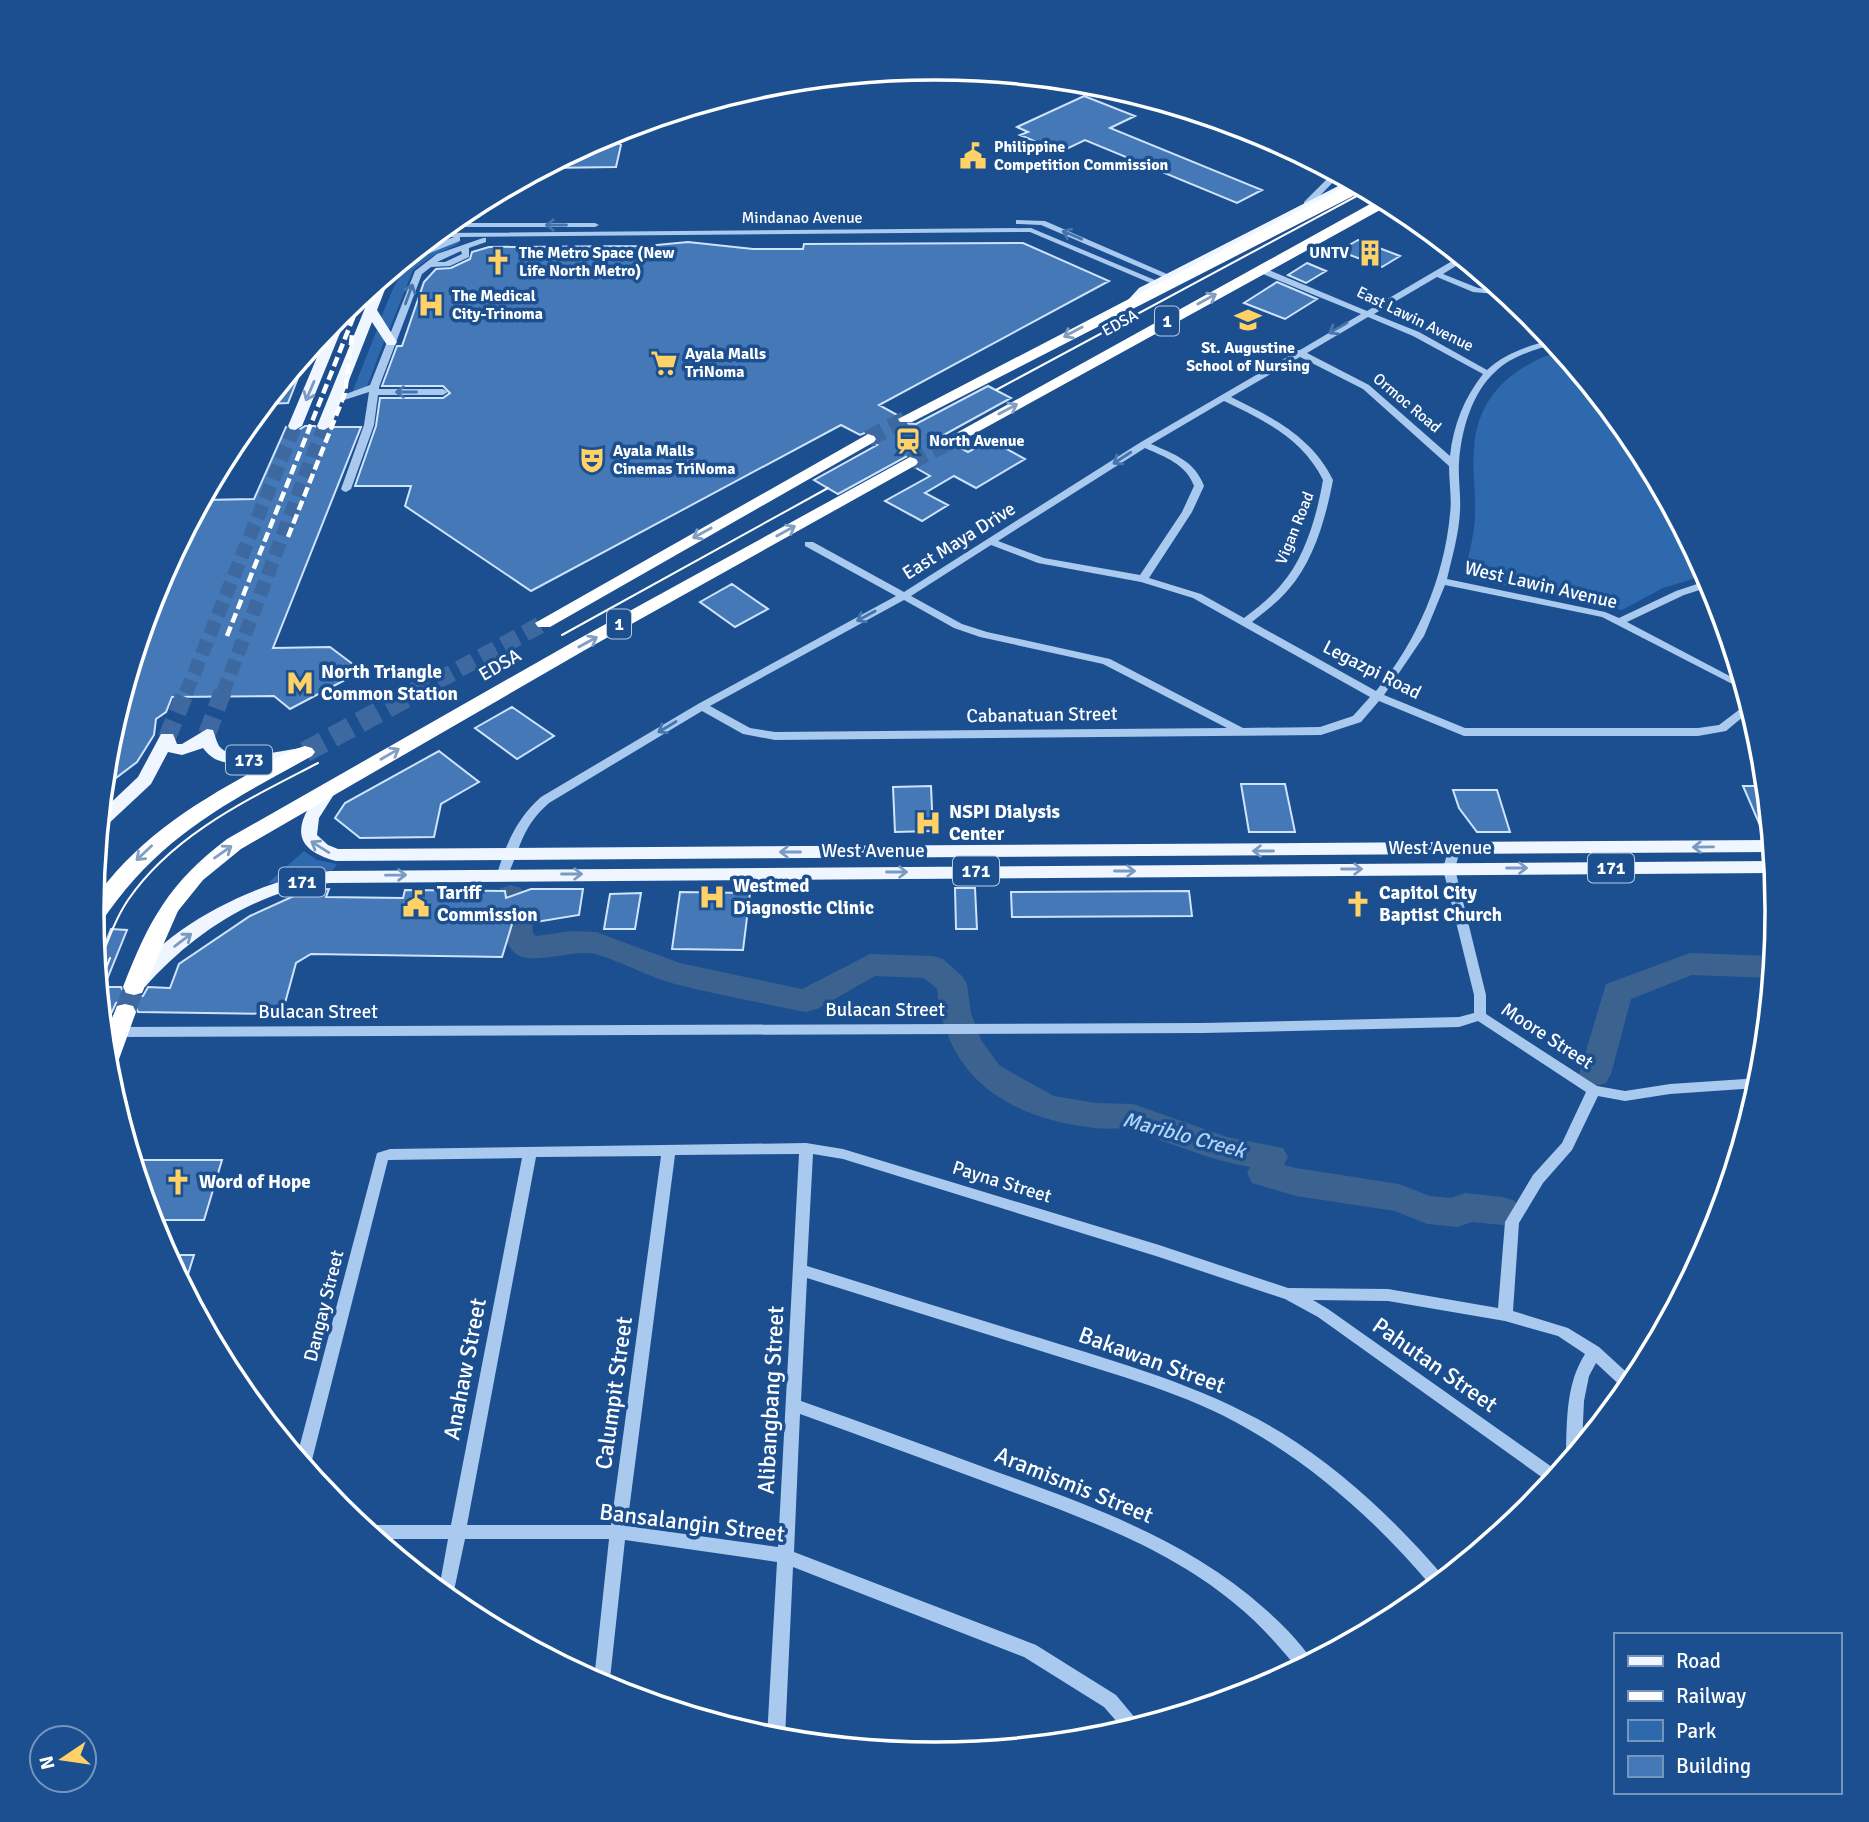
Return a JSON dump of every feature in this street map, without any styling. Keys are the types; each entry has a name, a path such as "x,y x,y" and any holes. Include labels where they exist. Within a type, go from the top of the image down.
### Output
{"highway":[{"name":"EDSA","path":"906,419 1134,300 1178,282 1350,192"},
{"name":"EDSA","path":"948,442 1375,207"},
{"name":"1","path":"544,622 868,439"},
{"name":"EDSA","path":"134,988 162,919 178,892 192,877 234,844 909,462"},
{"path":"104,903 129,867 165,834 211,804 305,752"},
{"path":"115,1041 122,1022"}],"main road":[{"name":"EDSA","path":"1134,300 1158,283 1340,187"},
{"path":"324,426 376,297"},
{"path":"371,311 391,342"},
{"path":"295,426 330,342"},
{"name":"173","path":"110,813 145,780 167,738 171,748 183,750 194,747 206,734 208,744 214,751 236,760 305,752"},
{"name":"West Avenue","path":"330,788 313,811 307,830 313,844 328,853 356,856 1762,846"},
{"name":"West Avenue","path":"134,988 161,958 200,928 260,895 303,881 351,876 1763,867"}],"street":[{"path":"1307,204 1330,181"},
{"name":"Mindanao Avenue","path":"466,225 1039,222 1170,277"},
{"name":"Mindanao Avenue","path":"452,235 1031,230 1158,283"},
{"path":"434,249 470,235"},
{"path":"346,488 369,425 374,389 414,279 426,265 464,246 500,235"},
{"path":"1122,268 1130,267 1134,262"},
{"name":"East Maya Drive","path":"503,874 515,836 532,810 545,800 702,706 906,595 1144,444 1454,264"},
{"name":"East Lawin Avenue","path":"1264,268 1298,286 1315,290 1367,312 1455,353 1487,373 1471,400 1459,433 1454,465 1455,515 1442,581 1424,628 1397,672 1377,696"},
{"path":"1436,274 1476,290 1487,291"},
{"path":"1487,373 1527,349 1542,345"},
{"name":"Ormoc Road","path":"1298,352 1366,387 1454,465"},
{"path":"335,400 374,389 443,392"},
{"name":"Vigan Road","path":"1223,397 1260,416 1292,437 1313,456 1328,480 1324,506 1295,573 1279,594 1246,622"},
{"path":"1143,579 1187,512 1199,486 1195,473 1186,464 1144,444"},
{"name":"Legazpi Road","path":"992,542 1042,561 1143,579 1197,596 1377,696 1450,727 1483,734 1698,732 1722,728 1741,713"},
{"path":"809,544 906,595 949,622 969,630 1106,661 1242,731"},
{"name":"West Lawin Avenue","path":"1442,581 1554,603 1621,621 1732,681"},
{"path":"1621,621 1699,587"},
{"name":"Cabanatuan Street","path":"702,706 747,731 775,736 1321,731 1357,719 1377,696"},
{"path":"1454,850 1449,869 1480,995 1480,1016"},
{"name":"Bulacan Street","path":"122,1022 1203,1028 1459,1022 1480,1016"},
{"name":"Moore Street","path":"1480,1016 1594,1090 1625,1096 1670,1089 1747,1084"},
{"path":"1505,1315 1512,1222 1538,1179 1567,1146 1594,1090"},
{"name":"Payna Street","path":"382,1157 390,1154 530,1151 806,1148 875,1162 1288,1294 1388,1295 1505,1315 1563,1332 1594,1352 1621,1377"},
{"name":"Alibangbang Street","path":"777,1727 806,1148"},
{"name":"Calumpit Street","path":"604,1672 618,1532 669,1149"},
{"name":"Anahaw Street","path":"448,1584 530,1151"},
{"name":"Dangay Street","path":"306,1454 382,1157"},
{"name":"Bakawan Street","path":"800,1270 1114,1367 1216,1405 1266,1432 1352,1496 1414,1552 1433,1575"},
{"name":"Pahutan Street","path":"1288,1294 1323,1313 1546,1472"},
{"path":"1574,1440 1575,1395 1585,1365 1594,1352"},
{"name":"Aramismis Street","path":"793,1405 1137,1532 1195,1566 1244,1601 1299,1657"},
{"name":"Bansalangin Street","path":"384,1532 618,1532 785,1556 1030,1651 1110,1701 1126,1719"}],"green space":[{"path":"460,243 431,257 413,270 388,333 380,321 393,289 401,275 424,256"},
{"path":"378,327 385,339 366,389 352,393"},
{"path":"1551,354 1559,363 1625,450 1654,496 1695,578 1663,588 1622,610 1464,577 1474,529 1474,449 1482,413 1500,386 1527,365"},
{"path":"304,851 317,860 337,864 333,870 268,883"}],"building":[{"path":"1084,96 1135,116 1110,128 1262,190 1237,203 1085,140 1060,152 1020,135 1028,132 1017,127"},
{"path":"619,143 621,145 616,167 564,168"},
{"name":"UNTV","path":"1358,240 1400,256 1382,267 1339,251"},
{"name":"Ayala Malls TriNoma","path":"688,242 753,249 803,249 804,244 1023,243 1109,281 879,405 899,416 895,418 898,423 916,424 988,386 1011,398 940,437 938,443 947,449 957,446 968,452 990,440 1025,459 976,488 954,476 925,493 948,505 922,521 885,501 930,476 916,468 920,463 917,457 909,455 838,494 814,480 877,445 875,444 878,438 875,434 867,432 860,435 841,425 531,591 405,506 411,486 355,486 376,426 380,398 443,398 450,393 443,386 382,386 397,346 402,346 424,282 436,269 451,268 470,259 472,252 489,247 646,246"},
{"path":"1307,263 1326,271 1306,283 1288,275"},
{"path":"1277,282 1317,299 1285,319 1244,303"},
{"path":"298,378 288,403 277,403"},
{"path":"305,426 315,426 323,433 334,427 361,427 273,648 330,647 362,671 290,709 274,696 172,697 166,712 156,719 154,735 137,762 115,779 132,696 148,644 167,593 190,544 213,500 254,499 286,427 294,433"},
{"path":"732,584 768,609 735,627 700,602"},
{"path":"512,707 554,736 517,759 475,728"},
{"path":"439,751 479,782 441,804 434,837 360,838 335,818 345,803"},
{"path":"1241,784 1285,784 1295,832 1249,832"},
{"path":"931,786 933,831 895,832 893,787"},
{"path":"1743,786 1755,786 1760,826"},
{"path":"1453,790 1497,790 1510,832 1477,832 1459,808"},
{"path":"955,888 975,888 977,929 956,929"},
{"path":"329,889 326,897 403,898 405,890 505,891 506,898 531,889 583,889 579,915 536,922 517,908 502,957 311,954 296,963 282,1014 138,1012 135,1005 126,1001 116,1003 110,1012 108,987 121,987 125,996 135,998 143,996 148,987 170,988 179,964 250,916 307,890"},
{"path":"1189,891 1192,916 1012,917 1011,892"},
{"path":"680,892 750,893 743,950 672,949"},
{"path":"641,893 635,929 604,929 610,894"},
{"path":"111,929 127,930 107,979 105,943"},
{"name":"Word of Hope","path":"142,1160 222,1160 204,1220 164,1220"},
{"path":"179,1255 194,1255 188,1274"}],"waterway":[{"name":"Mariblo Creek","path":"511,895 516,908 518,937 529,948 572,942 596,943 675,973 806,1001 870,965 932,967 952,985 955,1013 967,1045 989,1075 1047,1107 1096,1116 1133,1117 1225,1150 1271,1157 1264,1173 1296,1182 1399,1198 1427,1210 1458,1213 1465,1207 1503,1211"},
{"name":"Mariblo Creek","path":"1595,1074 1617,992 1690,964 1763,967"}],"tunnel":[{"path":"868,439 906,419"},
{"path":"186,693 295,426"},
{"path":"223,693 324,426"},
{"path":"910,462 948,442"},
{"path":"415,693 544,623"},
{"path":"167,738 186,691"},
{"path":"207,734 223,691"},
{"path":"305,752 418,691"},
{"path":"125,1012 134,987"}],"tram line":[{"path":"996,390 1357,196"},
{"path":"562,635 828,488"},
{"path":"105,948 128,900 167,856 214,820 318,763"},
{"path":"106,968 110,958"}],"railway":[{"path":"227,636 353,319"},
{"path":"288,537 345,393 352,335"}],"place":[{"name":"Philippine Competition Commission","path":"973,156"},
{"name":"UNTV","path":"1370,253"},
{"name":"The Metro Space (New Life North Metro)","path":"498,262"},
{"name":"The Medical City-Trinoma","path":"431,305"},
{"name":"St. Augustine School of Nursing","path":"1248,320"},
{"name":"Ayala Malls TriNoma","path":"664,363"},
{"name":"North Avenue","path":"908,441"},
{"name":"Ayala Malls Cinemas TriNoma","path":"592,460"},
{"name":"North Triangle Common Station","path":"300,683"},
{"name":"NSPI Dialysis Center","path":"928,823"},
{"name":"Westmed Diagnostic Clinic","path":"712,897"},
{"name":"Tariff Commission","path":"416,904"},
{"name":"Capitol City Baptist Church","path":"1358,904"},
{"name":"Word of Hope","path":"178,1182"}]}
